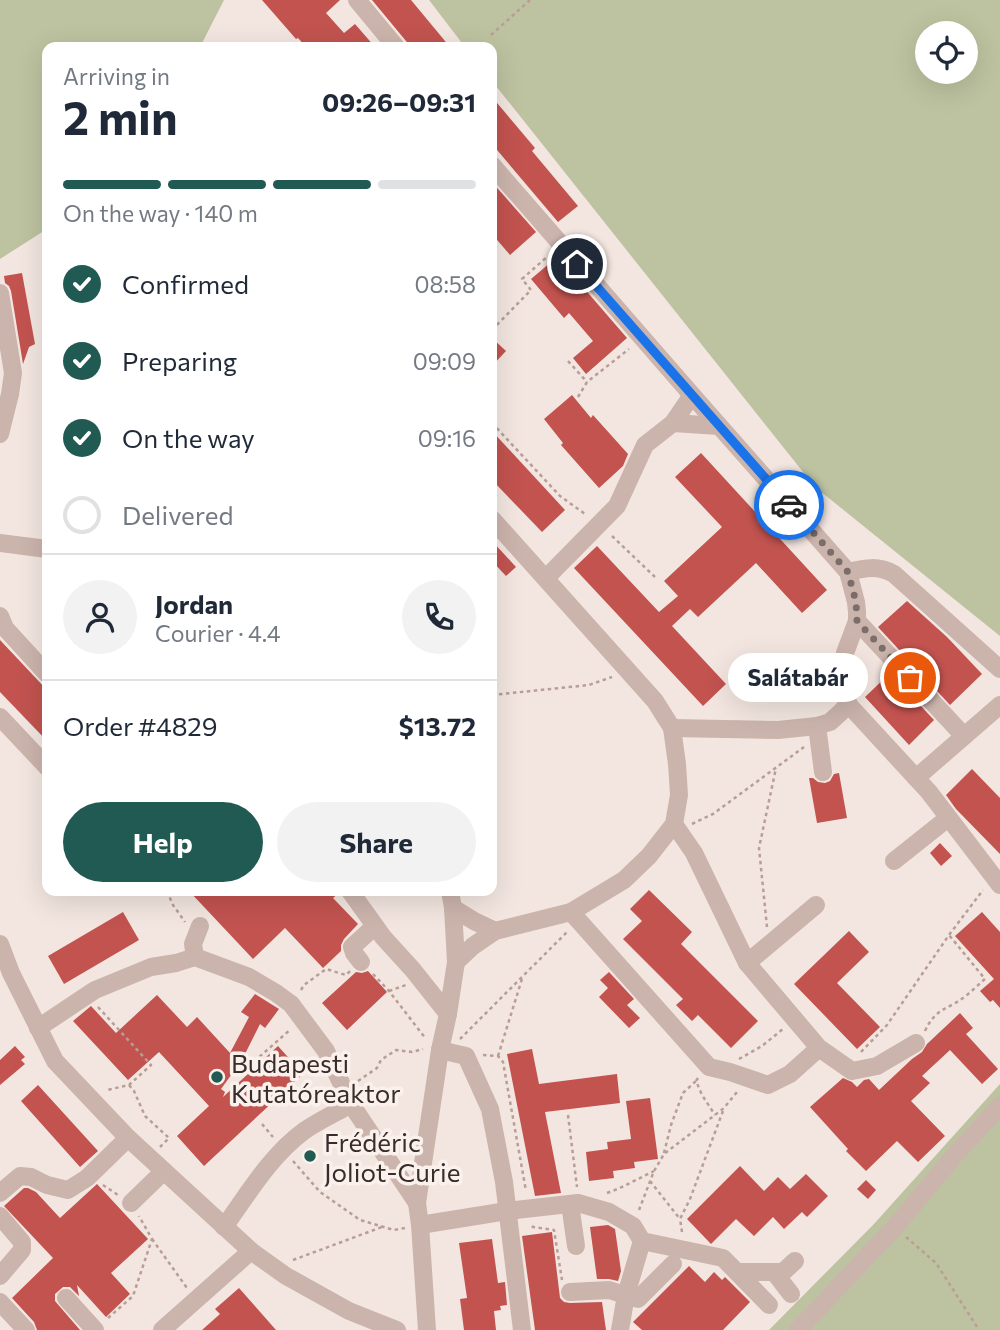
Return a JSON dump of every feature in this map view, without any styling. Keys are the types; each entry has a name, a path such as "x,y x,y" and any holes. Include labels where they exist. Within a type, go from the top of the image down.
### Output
{"street":[{"path":"357,0 392,42"},
{"path":"497,171 848,572 856,602 857,621 844,662 848,704 916,778 997,881"},
{"path":"0,293 13,373 0,434"},
{"path":"546,578 617,506 645,445 673,423 692,395"},
{"path":"673,423 719,426"},
{"path":"456,962 495,931 575,916 624,880 649,856 674,824 679,795 672,728 654,701 497,524"},
{"path":"0,543 42,547"},
{"path":"848,572 875,567 894,574 1000,669"},
{"path":"0,616 5,628 42,669"},
{"path":"857,621 964,736"},
{"path":"672,728 818,731 848,704"},
{"path":"916,778 1000,705"},
{"path":"0,717 42,762"},
{"path":"818,731 823,772"},
{"path":"894,861 948,818"},
{"path":"674,824 694,853 747,963 819,1048 852,1071 877,1066 916,1043"},
{"path":"353,896 374,926 449,1014"},
{"path":"452,900 474,921 495,931"},
{"path":"427,1330 417,1203 456,962 452,900"},
{"path":"747,963 816,905"},
{"path":"575,916 709,1067 768,1085 790,1074 819,1048"},
{"path":"361,962 352,947 374,926"},
{"path":"195,957 193,944 199,930"},
{"path":"0,944 11,973 55,1061 128,1138 251,1251 273,1267 349,1311 397,1330"},
{"path":"38,1028 95,990 150,967 195,957 249,977 291,1004 326,1051 351,1104 417,1203"},
{"path":"440,1048 466,1056 490,1109 504,1182 522,1330"},
{"path":"225,1227 268,1166 284,1149 305,1131 351,1104"},
{"path":"798,1330 895,1227 1000,1106"},
{"path":"0,1193 20,1176 31,1177 47,1185 68,1190 86,1178 128,1138"},
{"path":"131,1203 164,1171"},
{"path":"420,1225 574,1203 609,1212 638,1234 686,1251 723,1258 769,1306"},
{"path":"574,1203 576,1246"},
{"path":"0,1216 22,1242 22,1250 0,1276"},
{"path":"620,1330 638,1234"},
{"path":"162,1330 251,1251"},
{"path":"737,1272 783,1272 795,1261"},
{"path":"570,1292 609,1290 638,1298 673,1264"},
{"path":"774,1272 791,1294"},
{"path":"65,1298 100,1326"},
{"path":"0,1302 26,1330"}],"path":[{"path":"491,36 530,0"},
{"path":"497,325 531,290 522,279 561,245"},
{"path":"578,397 587,382 642,338"},
{"path":"568,361 587,382"},
{"path":"497,428 560,496 599,524 655,577"},
{"path":"497,694 589,685 612,677 623,667"},
{"path":"700,820 713,814 776,768 818,731"},
{"path":"767,945 759,848 776,768"},
{"path":"846,1066 887,1025 949,935 997,881"},
{"path":"169,896 181,919 199,930"},
{"path":"440,1048 450,1048 523,976 575,916"},
{"path":"916,1043 924,1035 931,1019 985,979 949,935"},
{"path":"291,1004 304,985 326,969 346,975 361,962 389,991 430,1045 419,1051 396,1051 381,1060 377,1068 362,1079"},
{"path":"498,1056 523,976"},
{"path":"86,1094 129,1084 150,1065 88,995"},
{"path":"249,1066 302,1020"},
{"path":"466,1056 498,1056"},
{"path":"498,1056 503,1062 533,1227 554,1230 562,1283 570,1292"},
{"path":"664,1154 724,1108 748,1078"},
{"path":"638,1234 650,1181 664,1154 683,1093 696,1082"},
{"path":"129,1084 145,1116 169,1138 149,1157"},
{"path":"680,1219 724,1108"},
{"path":"568,1115 574,1203 620,1188 654,1171"},
{"path":"284,1149 320,1192 360,1220 394,1230 420,1225"},
{"path":"86,1178 100,1183 131,1203 152,1239 195,1300"},
{"path":"650,1181 680,1219 686,1251"},
{"path":"273,1267 382,1227"},
{"path":"895,1227 936,1263 979,1330"},
{"path":"100,1326 133,1296 152,1239"}],"green space":[{"path":"0,0 224,0 203,42 42,42 42,232 0,259"},
{"path":"429,0 1000,0 1000,636 815,487 497,87 497,42 461,42"},
{"path":"1000,1084 1000,1330 769,1330 873,1225"}],"building":[{"path":"262,0 340,0 326,13 344,33 355,24 371,42 302,42"},
{"path":"372,0 411,0 446,42 407,42"},
{"path":"497,103 535,148 532,151 578,206 558,222 497,150"},
{"path":"497,188 536,232 510,255 497,240"},
{"path":"557,257 627,338 586,374 573,358 593,341 569,313 564,318 531,279"},
{"path":"22,273 35,344 29,347 23,364 11,291 4,276"},
{"path":"497,343 506,351 497,361"},
{"path":"572,395 628,454 623,466 599,488 561,445 563,443 544,419"},
{"path":"497,436 565,510 542,532 497,485"},
{"path":"701,453 827,590 802,613 756,563 698,617 690,609 672,626 726,684 703,706 574,568 597,546 659,612 678,596 664,581 722,527 675,477"},
{"path":"497,546 516,567 506,576 497,566"},
{"path":"907,601 947,637 982,674 950,705 878,627"},
{"path":"0,640 42,685 42,736 0,692"},
{"path":"890,673 934,720 909,745 865,697"},
{"path":"972,769 1000,798 1000,854 946,795"},
{"path":"839,773 847,818 817,823 809,778 825,783"},
{"path":"940,843 952,856 941,866 930,853"},
{"path":"649,890 692,932 681,944 758,1021 731,1048 698,1015 692,1021 676,1005 683,999 623,939 642,921 630,909"},
{"path":"194,896 335,896 333,898 358,924 344,939 341,951 323,968 285,928 253,959"},
{"path":"123,912 139,940 64,984 48,956"},
{"path":"982,912 1000,932 1000,1008 980,991 994,979 955,936"},
{"path":"849,931 869,952 837,983 880,1027 857,1049 794,984"},
{"path":"368,971 387,992 347,1030 322,1003 356,972"},
{"path":"609,972 634,999 627,1005 640,1018 629,1028 599,997 608,988 600,980"},
{"path":"255,994 279,1009 265,1028 260,1024 242,1060 221,1089 225,1092 223,1097 278,1046 303,1074 204,1166 177,1136 209,1106 159,1052 128,1080 73,1021 91,1006 116,1033 157,995 187,1027 197,1017 230,1053 249,1017 241,1012"},
{"path":"960,1013 973,1028 966,1034 998,1069 982,1084 950,1050 922,1076 930,1083 911,1101 945,1136 918,1162 897,1141 866,1171 810,1107 843,1078 857,1087 869,1079 879,1090"},
{"path":"15,1046 25,1057 21,1060 25,1064 0,1085 0,1060"},
{"path":"532,1049 539,1084 617,1074 620,1103 545,1112 561,1193 535,1196 507,1054"},
{"path":"38,1085 98,1151 80,1167 21,1101"},
{"path":"650,1098 658,1159 634,1162 635,1168 613,1171 614,1178 589,1181 586,1152 608,1149 607,1142 631,1139 626,1101"},
{"path":"740,1166 764,1191 778,1177 790,1189 806,1174 828,1196 807,1217 802,1212 784,1229 773,1217 754,1236 736,1219 711,1244 687,1219"},
{"path":"866,1180 876,1190 868,1199 857,1189"},
{"path":"97,1184 148,1239 111,1273 130,1294 106,1317 77,1285 79,1296 70,1287 63,1287 55,1294 55,1301 80,1330 37,1330 34,1322 12,1298 53,1258 4,1206 24,1188 28,1188 36,1192 60,1218"},
{"path":"608,1225 615,1229 621,1271 618,1281 597,1279 590,1227"},
{"path":"552,1232 560,1298 570,1303 602,1302 606,1330 535,1330 522,1236"},
{"path":"492,1239 498,1283 505,1282 507,1305 494,1311 496,1330 464,1330 460,1299 467,1298 459,1243"},
{"path":"689,1266 705,1282 714,1272 722,1280 725,1277 750,1302 723,1330 642,1330 633,1322"},
{"path":"239,1288 276,1330 202,1330 220,1314 215,1309"}],"way so far":[{"path":"789,505 848,572 856,602 857,621 910,678"}],"place":[{"name":"Salátabár","path":"910,678"},
{"name":"Budapesti Kutatóreaktor","path":"217,1077"},
{"name":"Frédéric Joliot-Curie","path":"310,1156"}],"route":[{"path":"577,264 789,505"}]}
